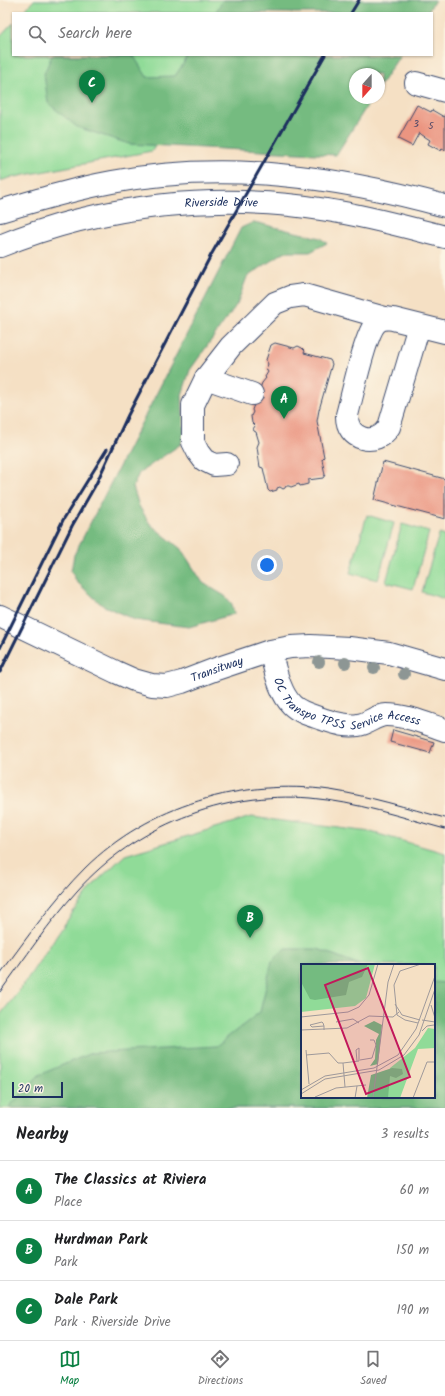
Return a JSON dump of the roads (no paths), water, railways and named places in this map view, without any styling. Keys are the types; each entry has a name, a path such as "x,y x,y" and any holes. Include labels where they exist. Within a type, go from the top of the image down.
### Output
{"main road":[{"path":"416,83 445,90"},
{"path":"0,211 62,193 112,182 164,175 203,172 248,172 303,177 361,186 445,206"},
{"name":"Riverside Drive","path":"0,246 59,226 123,211 156,206 227,202 260,202 326,210 357,215 445,237"},
{"path":"227,464 214,465 204,460 198,452 193,442 193,405 206,378 232,346 275,302 290,297 304,295 385,318 445,332"},
{"path":"385,318 377,322 369,334 347,415 347,422 350,429 356,435 363,438 379,438 385,434 389,427 419,326"},
{"path":"206,378 252,394"},
{"name":"Transitway","path":"0,616 134,680 167,686 270,651 291,647 311,646 349,648 389,653 445,669"},
{"name":"OC Transpo TPSS Service Access","path":"270,651 281,687 285,695 292,704 306,713 332,722 354,726 385,715 397,716 445,730"}],"tram line":[{"path":"0,974 30,933 73,880 110,846 167,812 198,801 231,793 264,788 297,787 330,790 388,802 445,818"},
{"path":"0,992 37,940 57,915 77,891 100,868 126,848 153,831 213,807 245,800 277,797 310,798 361,806 445,829"}],"railway":[{"path":"352,12 359,0"},
{"path":"0,672 72,526 96,484 128,415 211,255 324,56"},
{"path":"0,648 63,520 107,449"}],"place":[{"name":"Dale Park","path":"92,103"},
{"name":"The Classics at Riviera","path":"284,419"},
{"name":"Hurdman Park","path":"250,938"}]}
